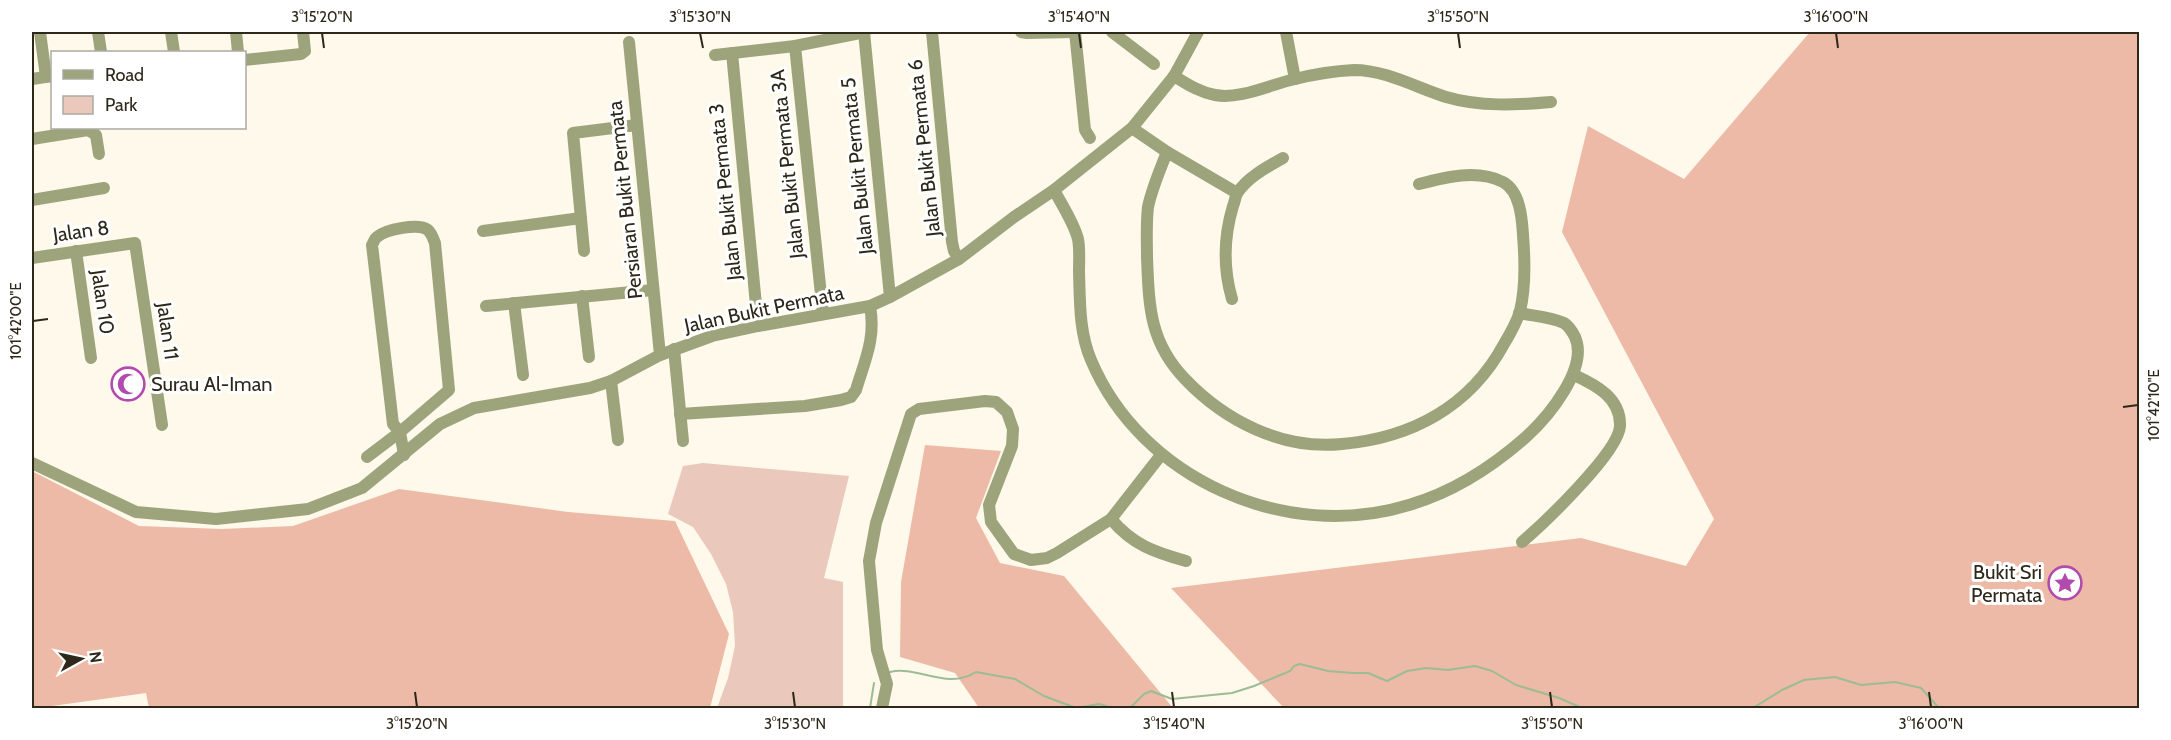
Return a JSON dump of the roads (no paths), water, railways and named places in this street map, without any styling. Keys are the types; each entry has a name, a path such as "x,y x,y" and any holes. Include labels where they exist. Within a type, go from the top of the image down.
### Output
{"street":[{"path":"32,79 49,76 40,32"},
{"path":"98,32 100,51"},
{"path":"171,32 174,51"},
{"path":"236,32 238,51"},
{"path":"246,60 302,54 305,51 303,32"},
{"path":"715,55 795,46 864,32"},
{"name":"Jalan Bukit Permata 5","path":"864,32 890,297"},
{"name":"Jalan Bukit Permata 6","path":"932,32 952,242 959,258"},
{"path":"1021,32 1073,32 1084,130 1090,138"},
{"path":"1112,32 1154,64"},
{"name":"Jalan Bukit Permata","path":"32,463 136,512 216,519 308,509 362,488 440,424 474,408 590,388 611,381 674,349 712,336 870,306 959,258 1054,190 1132,128 1174,76 1198,32"},
{"path":"1286,32 1295,79"},
{"name":"Persiaran Bukit Permata","path":"629,42 660,355"},
{"name":"Jalan Bukit Permata 3A","path":"795,46 823,314"},
{"name":"Jalan Bukit Permata 3","path":"732,53 758,326"},
{"path":"1174,76 1197,90 1217,96 1236,95 1331,72 1358,70 1384,75 1448,97 1471,101 1523,105 1551,102"},
{"path":"584,251 573,133 637,125"},
{"path":"1132,128 1167,152 1237,193"},
{"path":"32,139 88,130 96,135 99,154"},
{"path":"1167,152 1153,188 1148,215 1150,315 1173,366 1203,398 1235,420 1273,436 1320,445 1376,440 1405,431 1437,415 1468,392 1497,358 1520,313 1525,251 1517,198 1505,183 1477,175 1438,179 1419,184"},
{"path":"1232,299 1227,281 1225,248 1237,193 1263,169 1283,158"},
{"path":"32,200 104,188"},
{"path":"1054,190 1078,238 1080,319 1090,359 1118,409 1161,455 1184,471 1212,487 1270,508 1328,515 1357,515 1431,498 1476,476 1528,435 1548,413 1574,375 1578,348 1570,328 1563,322 1520,313"},
{"path":"483,231 581,218"},
{"path":"367,457 400,432 449,390 435,243 429,231 422,227 402,228 383,233 375,238 372,245 393,424 400,432 404,455"},
{"name":"Jalan 8","path":"32,258 135,243"},
{"name":"Jalan 11","path":"135,243 162,425"},
{"name":"Jalan 10","path":"76,251 91,358"},
{"path":"486,306 653,290"},
{"path":"582,296 589,357"},
{"path":"514,303 523,375"},
{"path":"680,414 805,406 851,397 856,390 872,338 873,321 870,306"},
{"path":"674,349 683,441"},
{"path":"1522,542 1597,466 1615,441 1620,428 1615,405 1606,393 1574,375"},
{"path":"611,381 618,440"},
{"path":"882,708 887,684 877,650 868,561 876,523 911,414 919,410 985,400 996,402 1007,412 1013,429 1012,446 989,505 991,522 1014,554 1031,560 1047,558 1111,519 1161,455"},
{"path":"1111,519 1124,535 1157,553 1186,561"}],"waterway":[{"path":"1130,708 1144,694 1151,691 1172,699 1232,693 1290,671 1294,666 1300,664 1328,671 1368,673 1387,681 1407,671 1426,668 1448,670 1475,666 1492,671 1516,685 1559,698 1582,708"},
{"path":"890,672 911,672 943,679 965,677 976,672 1015,679 1044,696 1076,708 1099,704 1113,708"},
{"path":"1753,708 1782,690 1804,680 1835,677 1861,685 1895,682 1921,688 1939,708"},
{"path":"870,708 874,683"}],"place":[{"name":"Surau Al-Iman","path":"128,384"},
{"name":"Bukit Sri Permata","path":"2065,583"}]}
